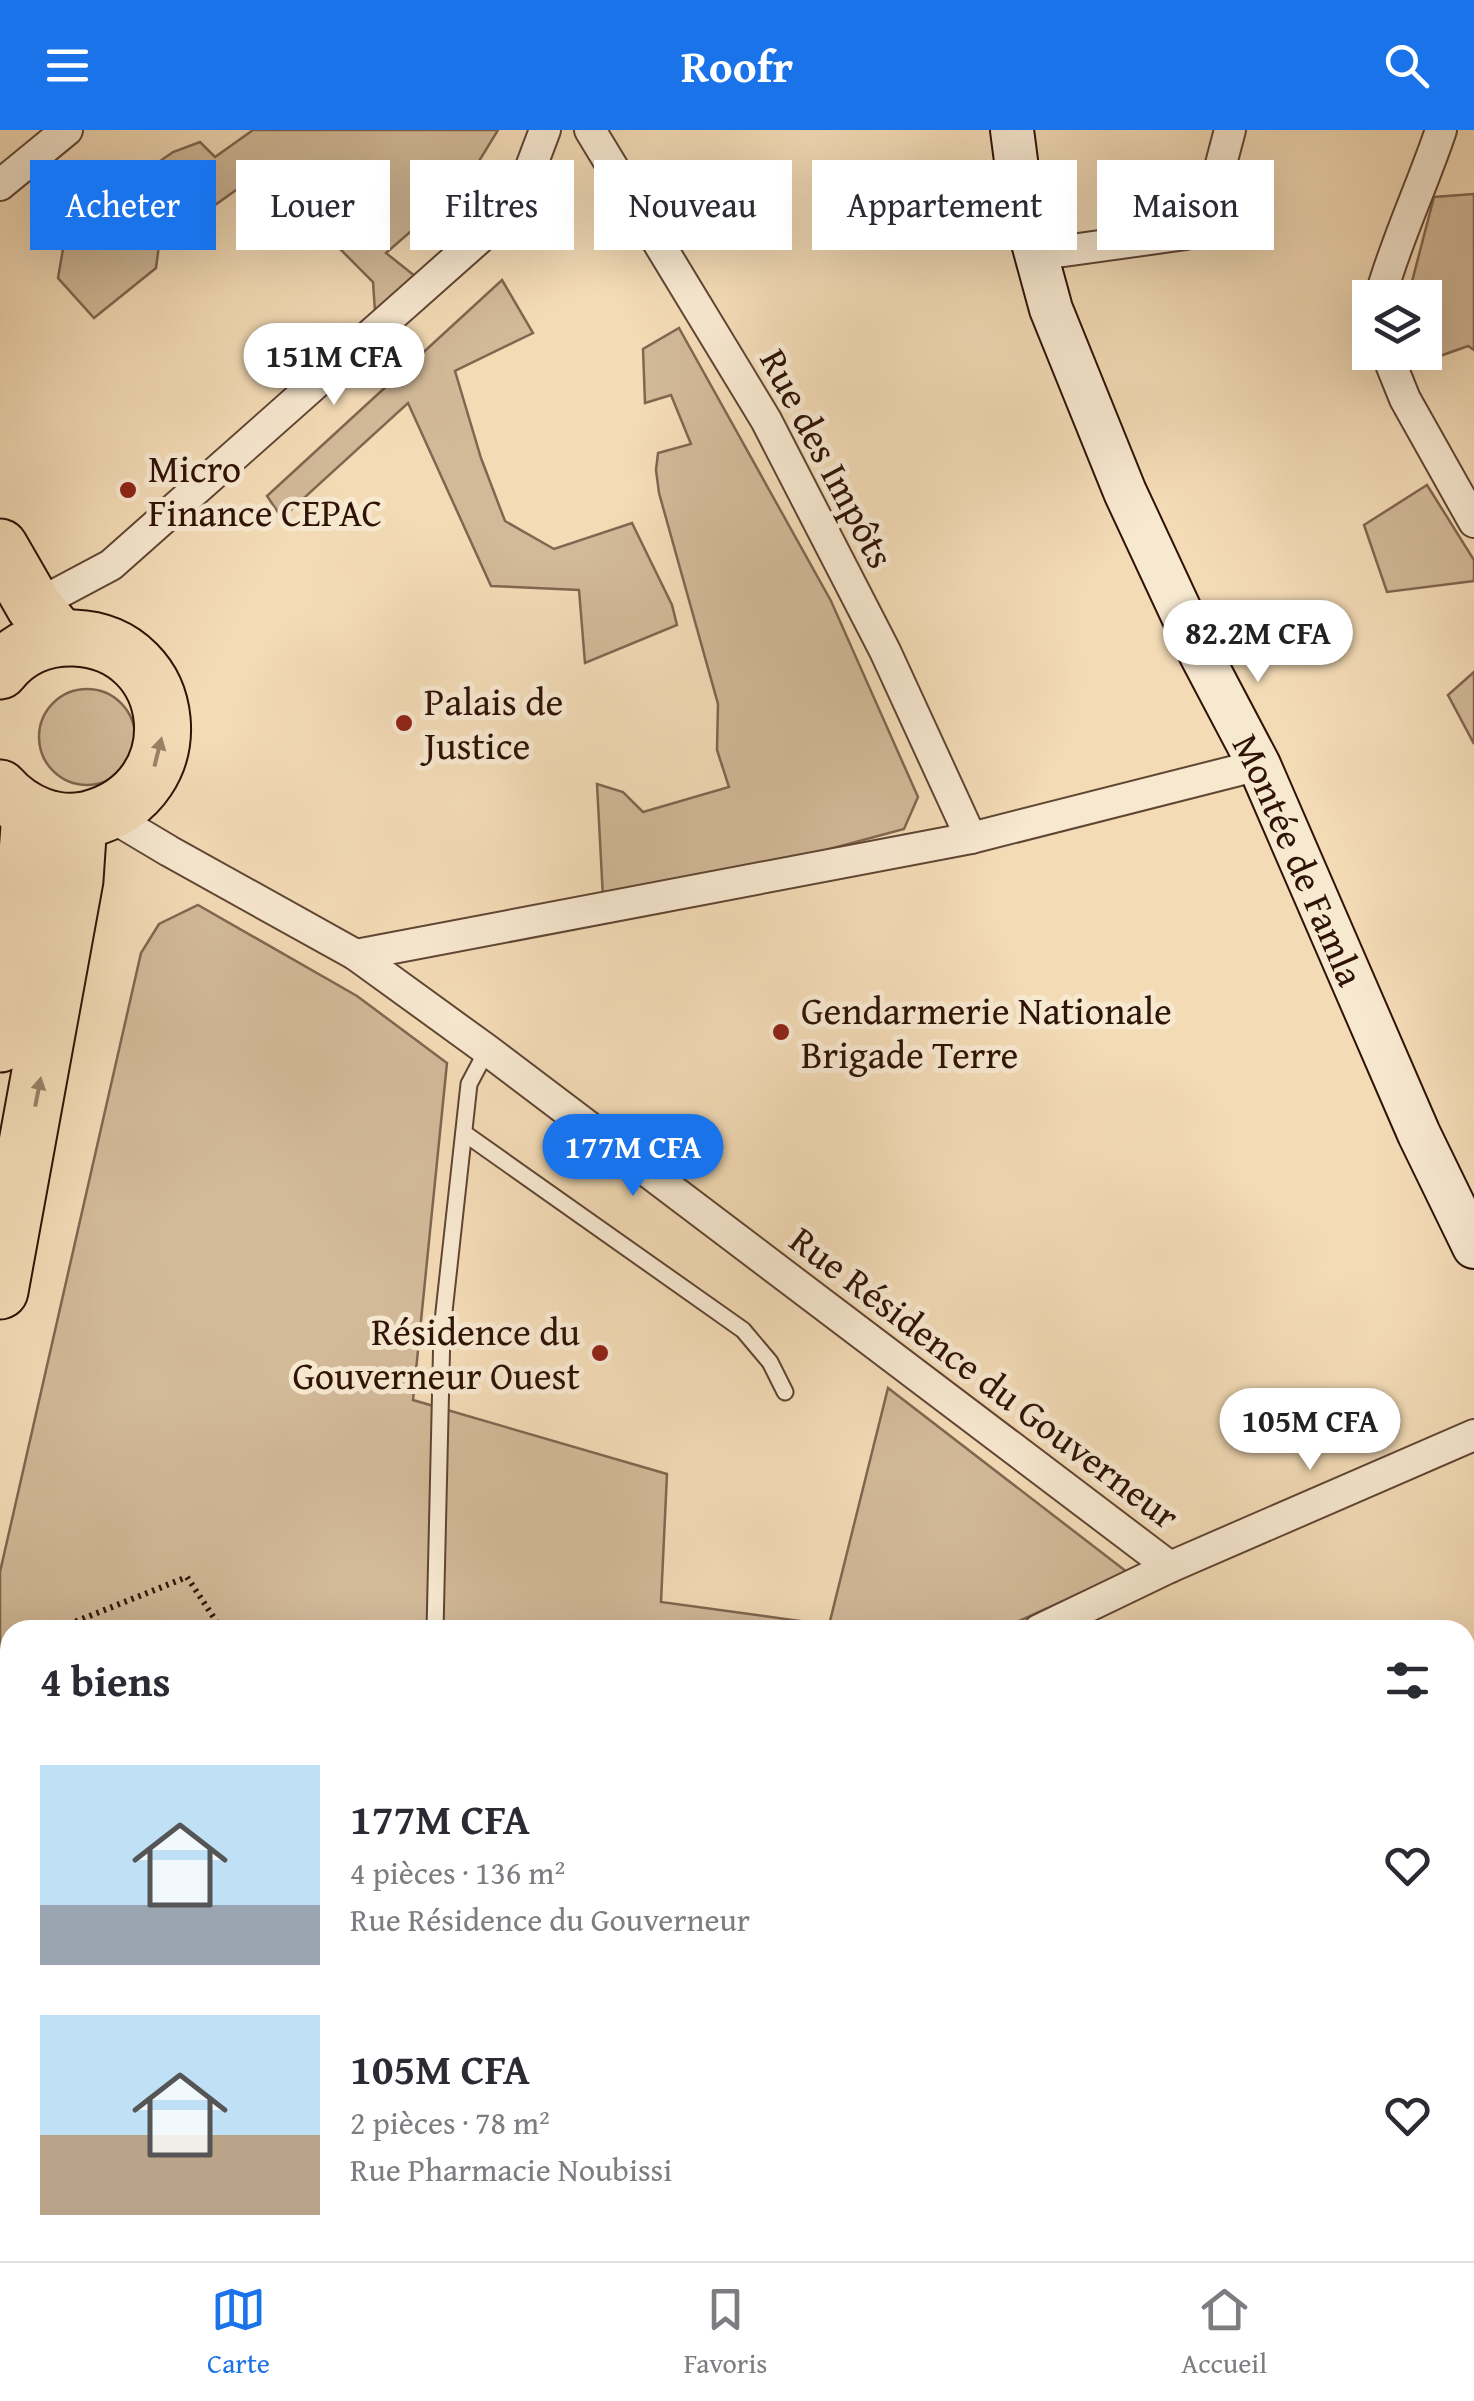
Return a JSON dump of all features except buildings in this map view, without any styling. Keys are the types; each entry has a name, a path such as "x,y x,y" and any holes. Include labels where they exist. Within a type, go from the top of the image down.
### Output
{"highway":[{"path":"0,547 24,632 89,639 116,649 140,668 156,692 163,720 162,749 151,776 132,799 54,809"},
{"path":"0,1044 22,899 54,809"},
{"path":"0,1291 72,900 54,809"}],"street":[{"path":"0,184 67,130"},
{"path":"24,632 111,564 501,219 531,167 546,130"},
{"name":"Rue des Impôts","path":"590,130 766,420 885,650 972,838"},
{"name":"Montée de Famla","path":"1012,130 1021,199 1035,256 1069,356 1150,549 1259,765 1419,1134 1474,1247"},
{"path":"1035,256 1186,234 1208,217 1230,130"},
{"path":"1384,280 1441,130"},
{"path":"1393,370 1405,399 1474,522"},
{"path":"356,956 972,838 1259,765"},
{"name":"Rue Résidence du Gouverneur","path":"54,809 168,851 356,956 1170,1567"},
{"path":"1060,1620 1170,1567 1474,1435"}],"lane":[{"path":"435,1620 442,1330 470,1084 486,1050"},
{"path":"464,1133 742,1330 770,1362 785,1392"}],"path":[{"path":"82,1620 188,1576 216,1620"}],"shaded area":[{"path":"253,130 498,130 480,160 410,160 410,232 390,250 390,160 236,160 236,190 216,204 216,160 162,160 200,142 215,157"},
{"path":"1474,194 1474,350 1468,346 1442,355 1442,280 1412,280 1434,197"},
{"path":"63,250 158,250 156,268 94,318 58,278"},
{"path":"341,250 389,250 386,253 425,284 376,326 373,282"},
{"path":"502,280 533,333 455,371 505,521 554,549 632,523 672,605 677,625 585,663 579,590 491,586 408,403 282,518 267,496"},
{"path":"679,328 831,601 918,797 904,829 826,850 603,898 597,784 623,792 643,812 729,787 717,750 718,704 656,470 658,453 691,444 671,395 645,403 643,349"},
{"path":"1427,485 1474,560 1474,581 1387,592 1364,525"},
{"path":"1474,672 1474,744 1448,695"},
{"path":"87,689 105,693 121,703 131,719 135,737 131,755 121,771 105,781 87,785 69,781 53,771 43,755 39,737 43,719 53,703 69,693"},
{"path":"198,905 357,996 447,1063 413,1400 667,1474 661,1602 792,1620 0,1620 0,1572 141,953 159,924"},
{"path":"888,1388 1127,1572 1021,1620 830,1620"}],"place":[{"name":"Micro Finance CEPAC","path":"128,490"},
{"name":"Palais de Justice","path":"404,723"},
{"name":"Gendarmerie Nationale Brigade Terre","path":"781,1032"},
{"name":"Résidence du Gouverneur Ouest","path":"600,1353"}]}
